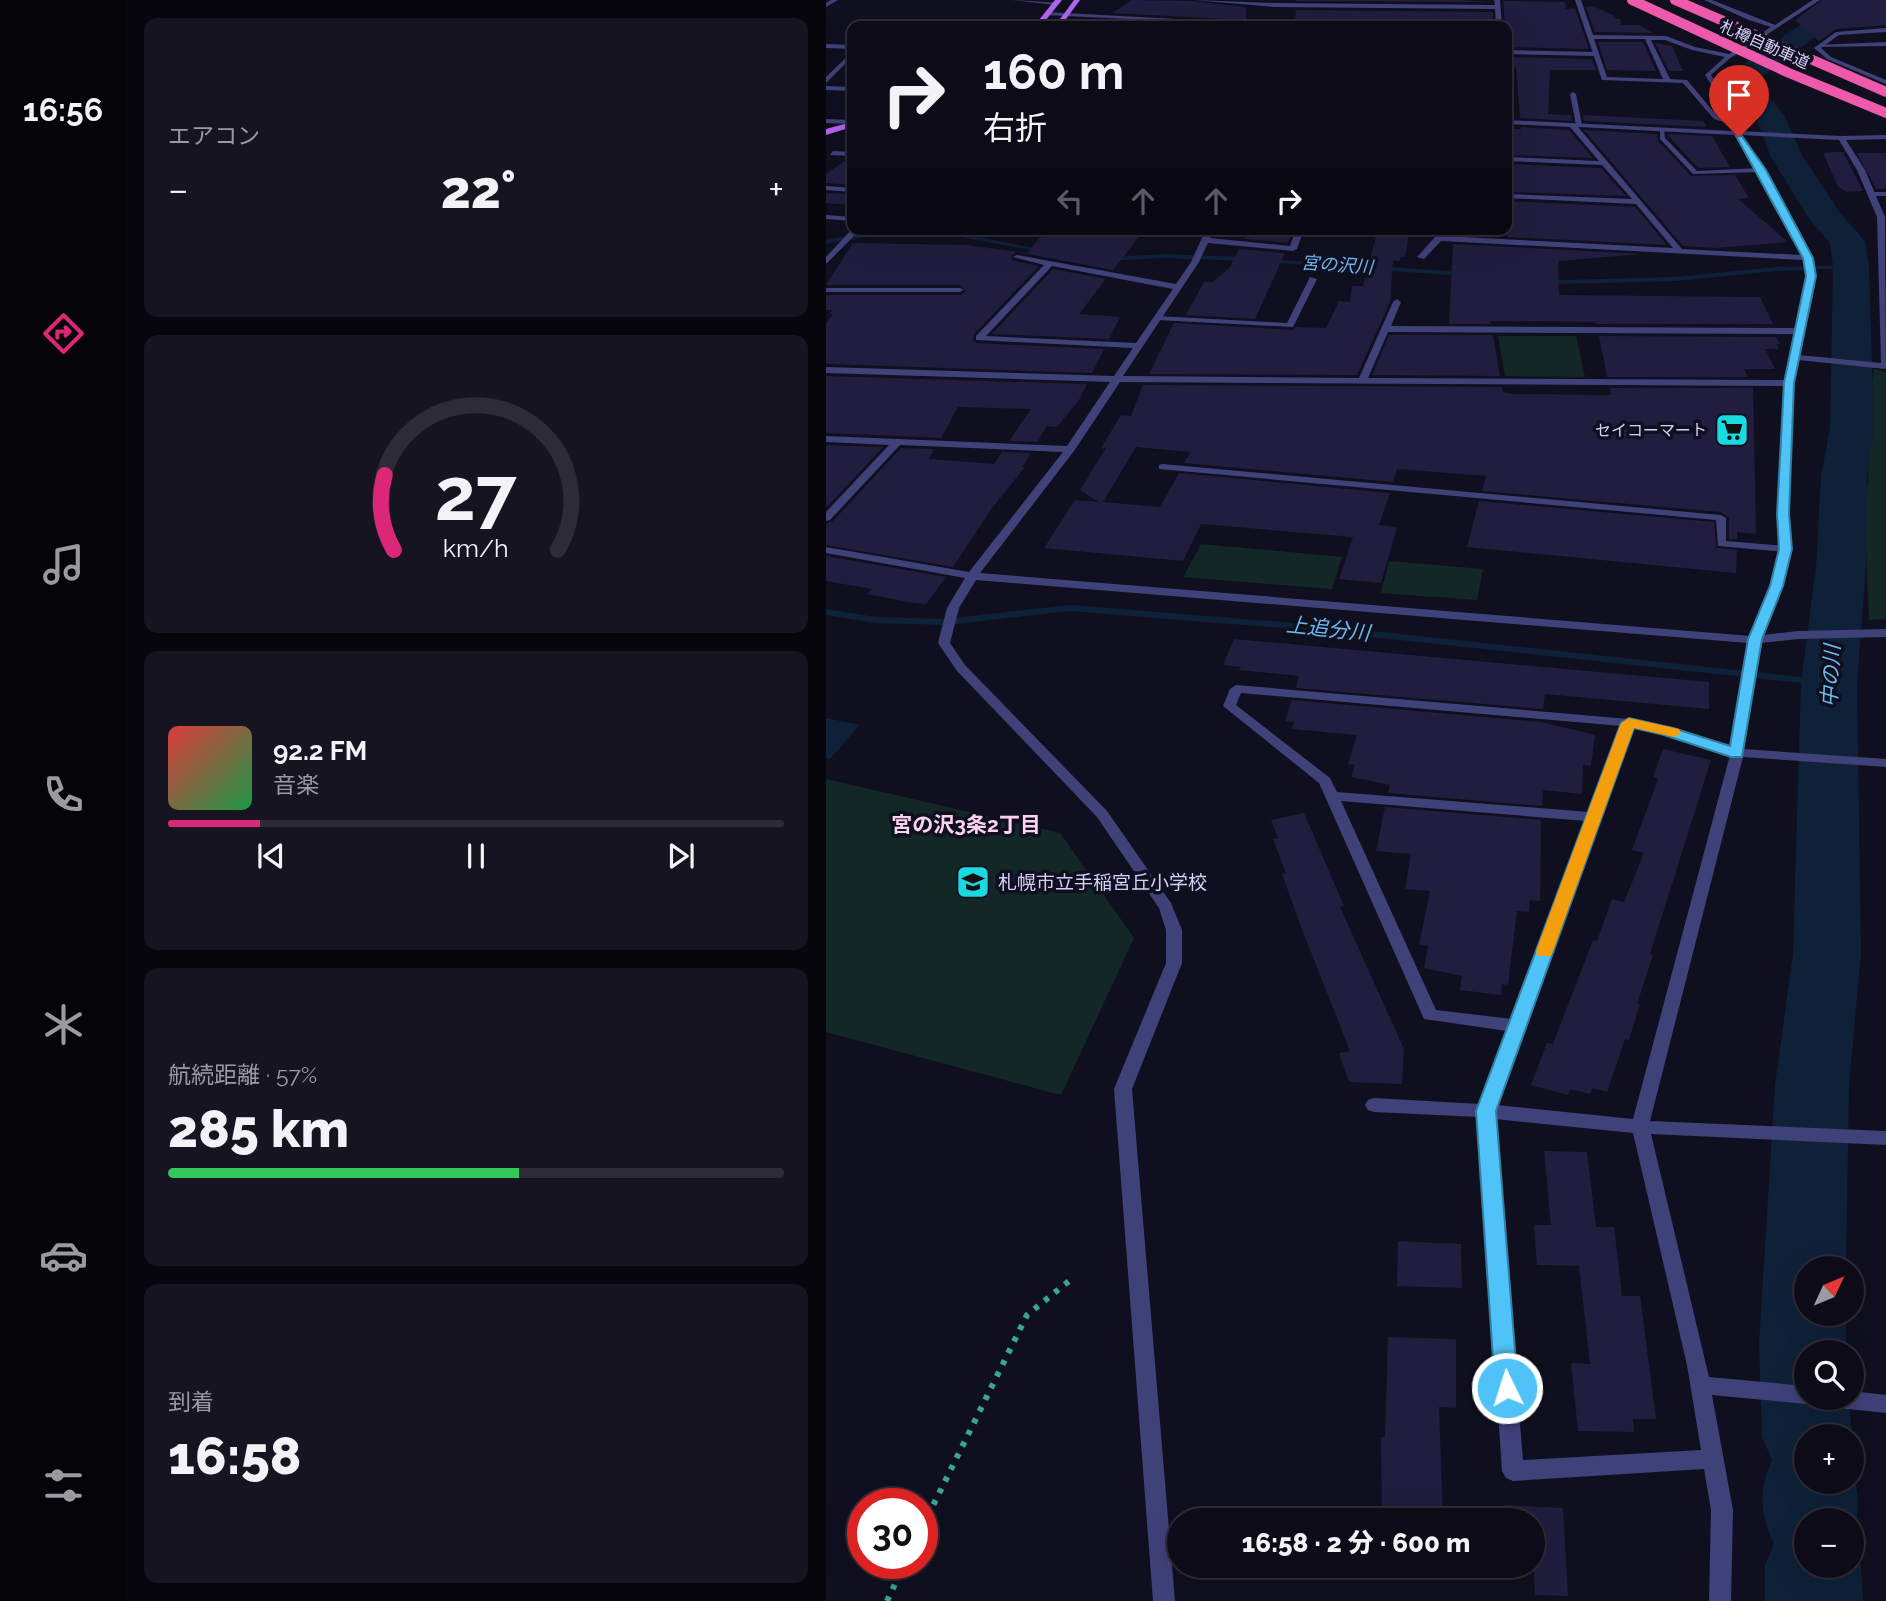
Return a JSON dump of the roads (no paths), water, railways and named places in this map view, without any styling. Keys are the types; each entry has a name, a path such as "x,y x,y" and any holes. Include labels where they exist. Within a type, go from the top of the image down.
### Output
{"highway":[{"name":"札樽自動車道","path":"1632,0 1789,73 1886,113"},
{"name":"札樽自動車道","path":"1654,0 1886,102"},
{"path":"1675,0 1886,92"}],"main road":[{"path":"1062,21 1077,0"},
{"path":"1041,21 1058,1"},
{"path":"826,132 847,125"},
{"path":"826,141 847,135"}],"street":[{"path":"826,5 835,0"},
{"path":"1014,0 1058,1"},
{"path":"1196,0 1497,4"},
{"path":"1578,0 1604,79 1685,81 1716,118 1735,123"},
{"path":"1707,0 1776,27"},
{"path":"1720,1601 1723,1510 1700,1385 1640,1127 1737,754 1755,639 1777,586 1786,549 1783,514 1789,383 1811,276 1808,259 1761,170 1736,133 1727,104 1709,75 1731,56 1817,0"},
{"path":"1271,21 1275,2"},
{"path":"1047,14 1177,21"},
{"path":"858,20 872,21"},
{"path":"1886,30 1838,33 1817,48 1829,58 1886,82"},
{"path":"1592,37 1666,38 1694,49 1731,56"},
{"path":"1647,38 1667,80"},
{"path":"826,46 847,47"},
{"path":"826,81 847,59"},
{"path":"826,88 847,89"},
{"path":"826,121 847,123"},
{"path":"1512,122 1841,138 1886,137"},
{"path":"1576,125 1604,163 1679,250"},
{"path":"1794,357 1886,366 1881,217 1861,170 1841,138"},
{"path":"833,153 847,154"},
{"path":"1512,159 1604,163"},
{"path":"826,188 847,190"},
{"path":"1512,196 1637,202"},
{"path":"826,217 847,219"},
{"path":"826,262 852,235"},
{"path":"1164,1601 1123,1089 1174,962 1174,930 1166,907 1102,814 961,668 944,643 953,608 972,576 1070,449 1195,262 1207,235"},
{"path":"1203,244 1293,249 1298,235"},
{"path":"1421,257 1439,235"},
{"path":"1455,235 1808,259"},
{"path":"1017,257 1178,287"},
{"path":"1050,263 979,338 1139,346"},
{"path":"1362,381 1397,302"},
{"path":"1385,329 1800,331"},
{"path":"826,370 1116,379 1789,383"},
{"path":"826,439 1070,449"},
{"path":"826,518 897,442"},
{"path":"826,550 972,576 1755,639 1886,632"},
{"path":"1517,1026 1430,1015 1325,781 1229,706 1236,689 1629,723 1668,731 1737,754 1881,762"},
{"path":"1629,723 1486,1111 1513,1471 1714,1459"},
{"path":"1331,796 1594,817"},
{"path":"1374,1105 1486,1111 1640,1127 1886,1138"},
{"path":"1700,1385 1794,1394"}],"lane":[{"path":"1821,45 1886,44"},
{"path":"1512,52 1596,54"},
{"path":"1573,94 1576,125"},
{"path":"1662,130 1662,138 1695,173 1761,170"},
{"path":"1872,194 1886,194"},
{"path":"1157,318 1290,325 1313,279"},
{"path":"826,290 960,290"},
{"path":"1162,467 1721,518 1721,544 1786,549"}],"water":[{"path":"826,718 860,725 830,759 826,758"}],"waterway":[{"name":"中の川","path":"1806,1424 1802,1344 1812,1085 1827,954 1829,683 1841,567 1844,476 1852,428 1851,267 1847,241 1827,220 1787,157 1770,117 1753,95 1749,73 1852,0"},
{"name":"宮の沢川","path":"826,242 864,235"},
{"name":"宮の沢川","path":"961,235 1044,251"},
{"name":"宮の沢川","path":"1109,259 1164,256 1246,259"},
{"name":"宮の沢川","path":"1266,261 1463,274"},
{"name":"宮の沢川","path":"1545,280 1563,282 1676,279 1776,269 1851,267"},
{"name":"上追分川","path":"826,612 876,620 946,622 1070,608 1307,627 1829,683"},
{"name":"中の川","path":"1810,1494 1810,1508"},
{"name":"中の川","path":"1813,1578 1814,1601"}],"place":[{"name":"セイコーマート","path":"1732,430"},
{"name":"札幌市立手稲宮丘小学校","path":"973,882"}],"district":[{"name":"宮の沢3条2丁目","path":"966,825"}]}
